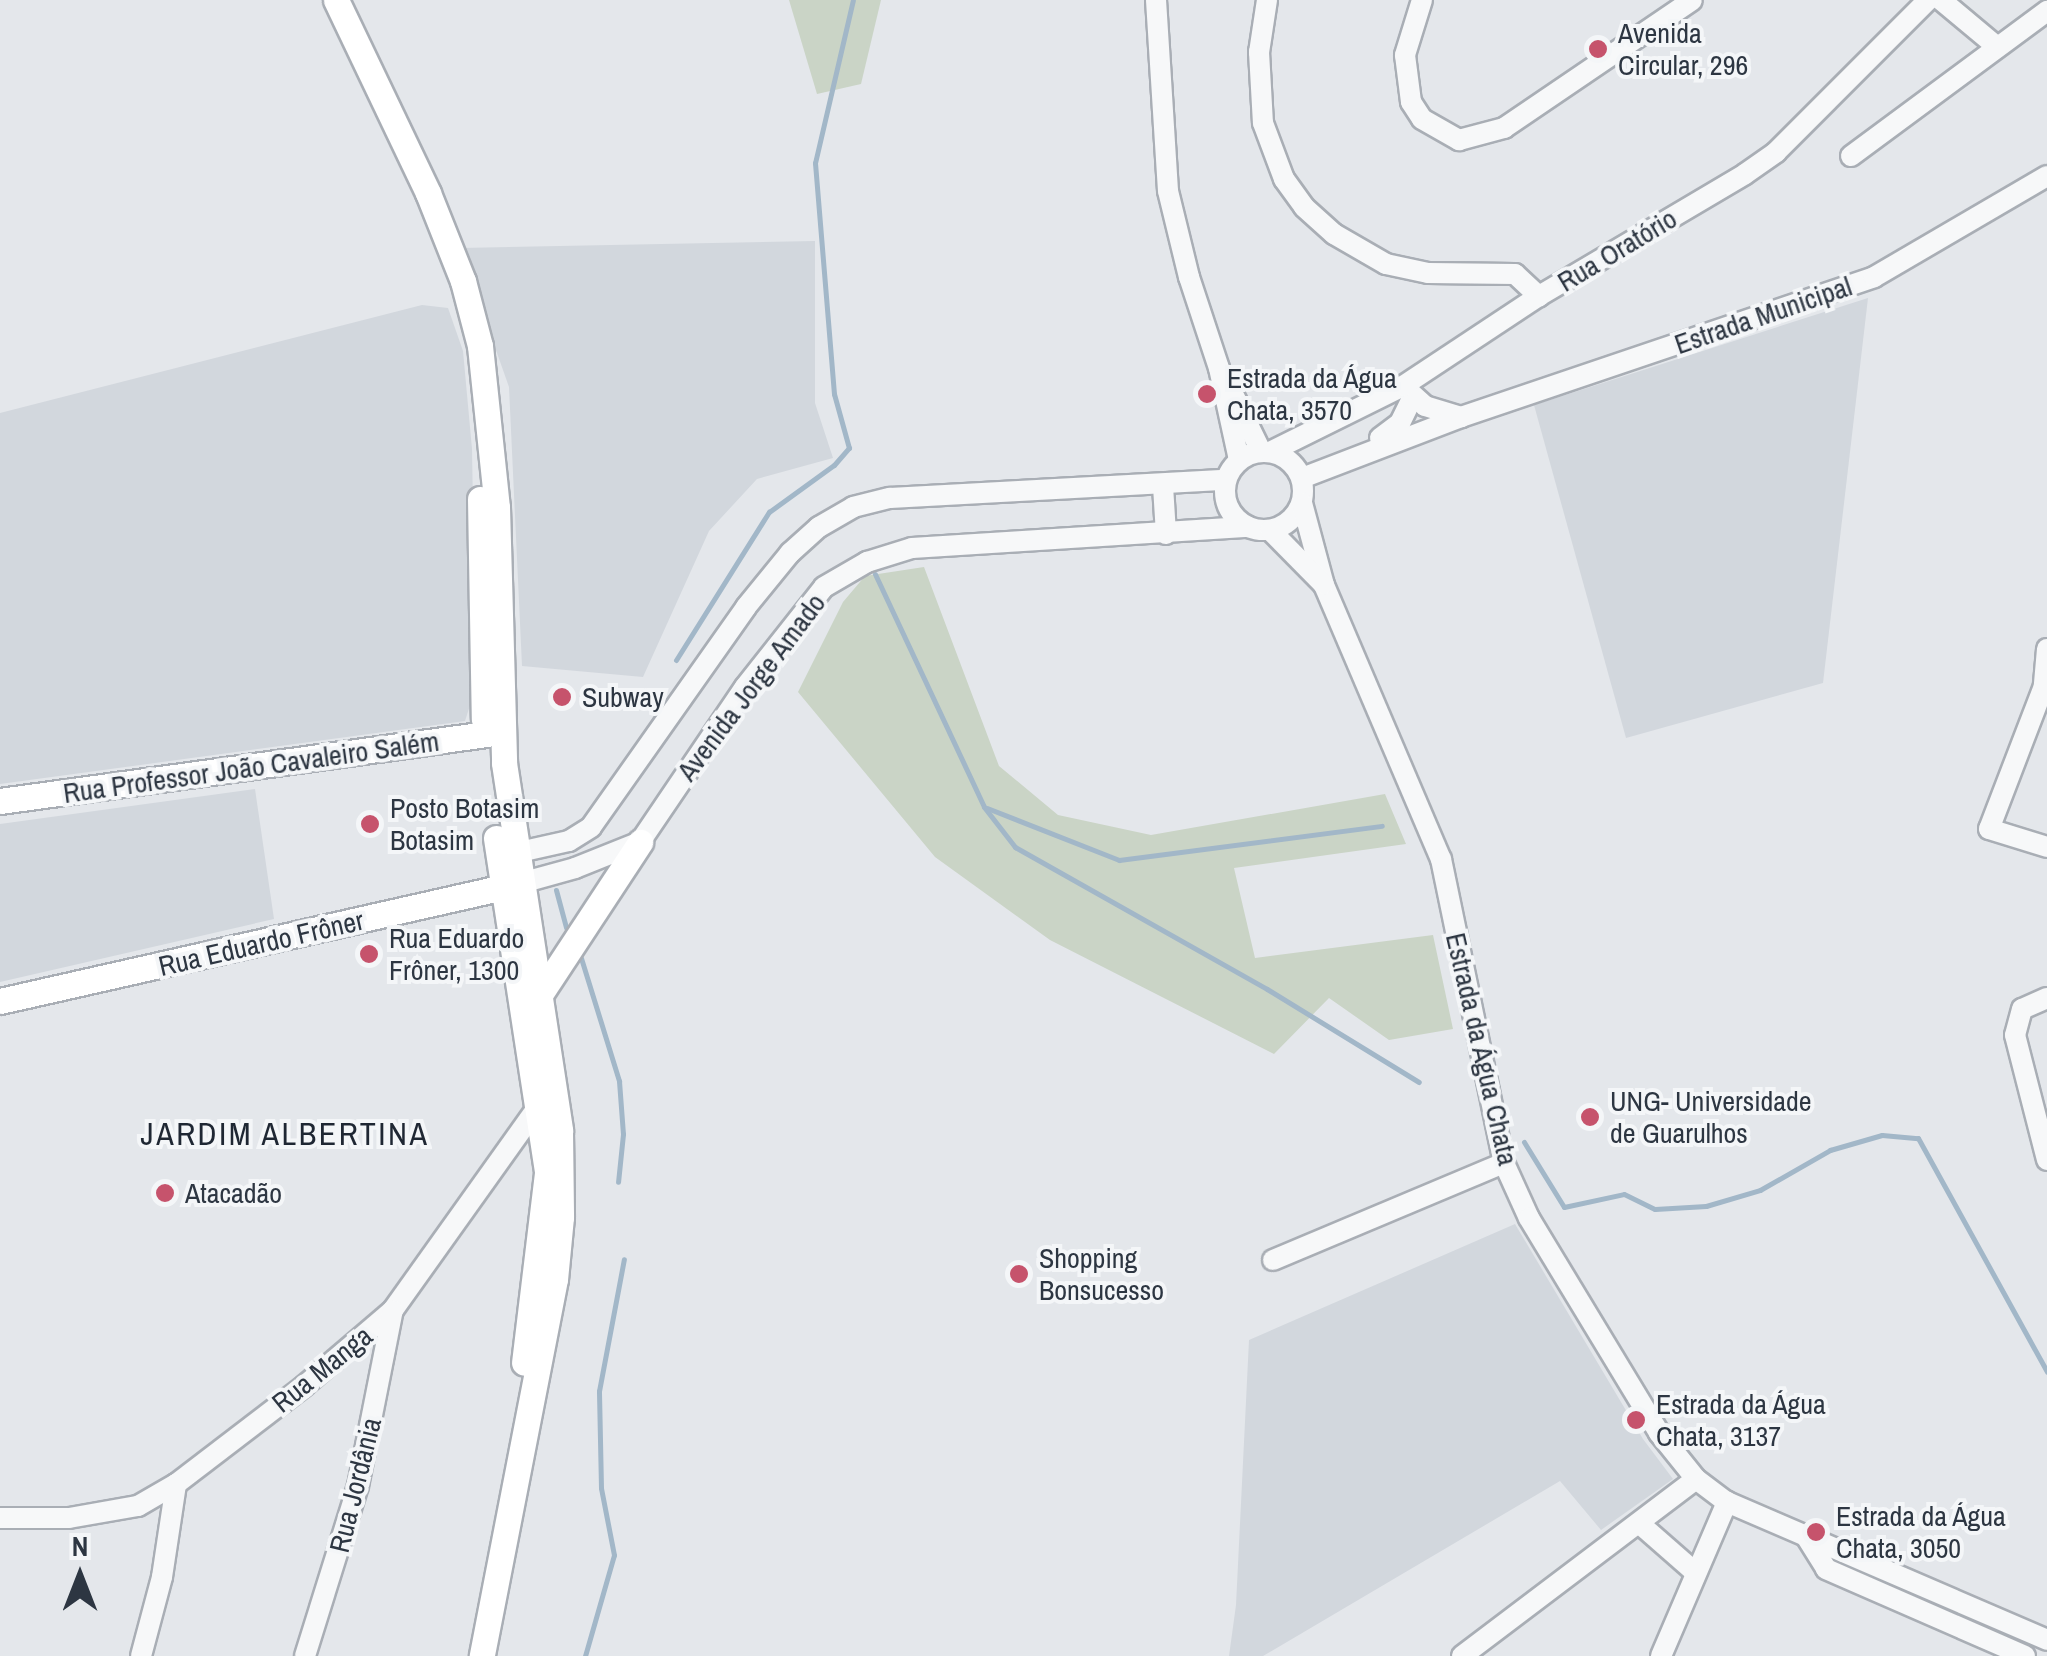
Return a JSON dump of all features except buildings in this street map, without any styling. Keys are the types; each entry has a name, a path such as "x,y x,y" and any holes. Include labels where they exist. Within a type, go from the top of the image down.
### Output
{"main road":[{"path":"323,0 415,178 466,343 479,454 493,734 547,1173 526,1352 469,1656"},
{"path":"336,0 428,193 463,281 480,346 497,506 493,734 515,854 512,885 541,993 554,1084 562,1184 555,1279 482,1656"},
{"name":"Rua Professor João Cavaleiro Salém","path":"0,801 493,734"},
{"path":"541,993 640,842"},
{"name":"Rua Eduardo Frôner","path":"0,1002 512,885"}],"street":[{"path":"1156,0 1168,190 1190,277 1220,368 1239,460"},
{"path":"1267,0 1259,52 1262,123 1284,178 1304,207 1348,244 1386,264 1428,274 1516,274 1539,296"},
{"path":"1439,0 1419,8 1406,54 1411,102 1422,119 1458,140 1504,128 1692,0"},
{"name":"Rua Oratório","path":"1266,452 1407,392 1539,296 1776,152 1928,0"},
{"path":"1942,0 1996,46"},
{"path":"1851,156 2047,11"},
{"name":"Estrada Municipal","path":"1302,478 1462,417 1874,277 2047,176"},
{"path":"1220,368 1266,452"},
{"path":"1344,460 1400,424 1407,392 1462,417"},
{"path":"1266,452 1290,460 1302,478 1302,503 1284,525 1259,529 1226,503 1226,480 1239,460 1266,452"},
{"name":"Avenida Jorge Amado","path":"515,854 569,841 590,827 746,608 790,553 819,527 853,508 890,498 1226,480"},
{"path":"1164,486 1166,534"},
{"name":"Estrada da Água Chata","path":"1302,503 1324,585 1440,859 1504,1162 1529,1218 1659,1433 1696,1478 1727,1502 2047,1640"},
{"name":"Avenida Jorge Amado","path":"640,842 745,687 824,587 840,576 912,548 1259,529"},
{"name":"Estrada da Água Chata","path":"1259,529 1324,585"},
{"path":"2047,649 2046,686 1989,829 2047,847"},
{"path":"512,885 575,868 640,842"},
{"path":"2047,998 2022,1009 2016,1035 2047,1160"},
{"name":"Rua Manga","path":"0,1518 103,1514 138,1506 176,1484 393,1310 554,1084"},
{"path":"1273,1260 1504,1162"},
{"name":"Rua Jordânia","path":"305,1656 358,1486 393,1310"},
{"path":"1462,1656 1696,1478"},
{"path":"141,1656 162,1577 176,1484"},
{"path":"1661,1656 1727,1502"},
{"path":"1640,1524 1696,1573"},
{"name":"Estrada da Água Chata","path":"1806,1536 1826,1569 2025,1656"}],"shaded area":[{"path":"815,241 815,403 833,458 757,479 709,531 643,677 522,666 509,387 460,248"},
{"path":"1868,298 1823,683 1626,738 1534,405"},
{"path":"422,305 448,308 463,351 472,449 476,687 465,721 0,784 0,413"},
{"path":"255,789 274,919 0,982 0,824"},
{"path":"1515,1224 1643,1439 1673,1479 1601,1530 1560,1481 1263,1656 1229,1656 1236,1605 1249,1340"}],"green space":[{"path":"789,0 881,0 861,84 817,94"},
{"path":"924,567 999,766 1058,815 1151,835 1385,794 1406,844 1234,868 1255,958 1433,935 1453,1029 1389,1040 1329,998 1274,1054 1050,940 935,857 798,692 843,602 865,576"}],"waterway":[{"path":"676,660 769,512 834,465 849,448 834,394 815,163 853,0"},
{"path":"875,574 984,807 1015,847 1267,989 1419,1082"},
{"path":"987,808 1119,860 1382,826"},
{"path":"556,890 566,928"},
{"path":"581,958 619,1081 623,1134 618,1182"},
{"path":"1524,1142 1564,1207 1624,1194 1655,1209 1706,1206 1760,1190 1830,1150 1882,1135 1918,1138 2047,1372"},
{"path":"585,1656 614,1555 601,1488 599,1391 624,1259"}],"place":[{"name":"Avenida Circular, 296","path":"1598,49"},
{"name":"Estrada da Água Chata, 3570","path":"1207,394"},
{"name":"Subway","path":"562,697"},
{"name":"Posto Botasim Botasim","path":"370,824"},
{"name":"Rua Eduardo Frôner, 1300","path":"369,954"},
{"name":"UNG- Universidade de Guarulhos","path":"1590,1117"},
{"name":"Atacadão","path":"165,1193"},
{"name":"Shopping Bonsucesso","path":"1019,1274"},
{"name":"Estrada da Água Chata, 3137","path":"1636,1420"},
{"name":"Estrada da Água Chata, 3050","path":"1816,1532"}],"district":[{"name":"JARDIM ALBERTINA","path":"285,1134"}]}
